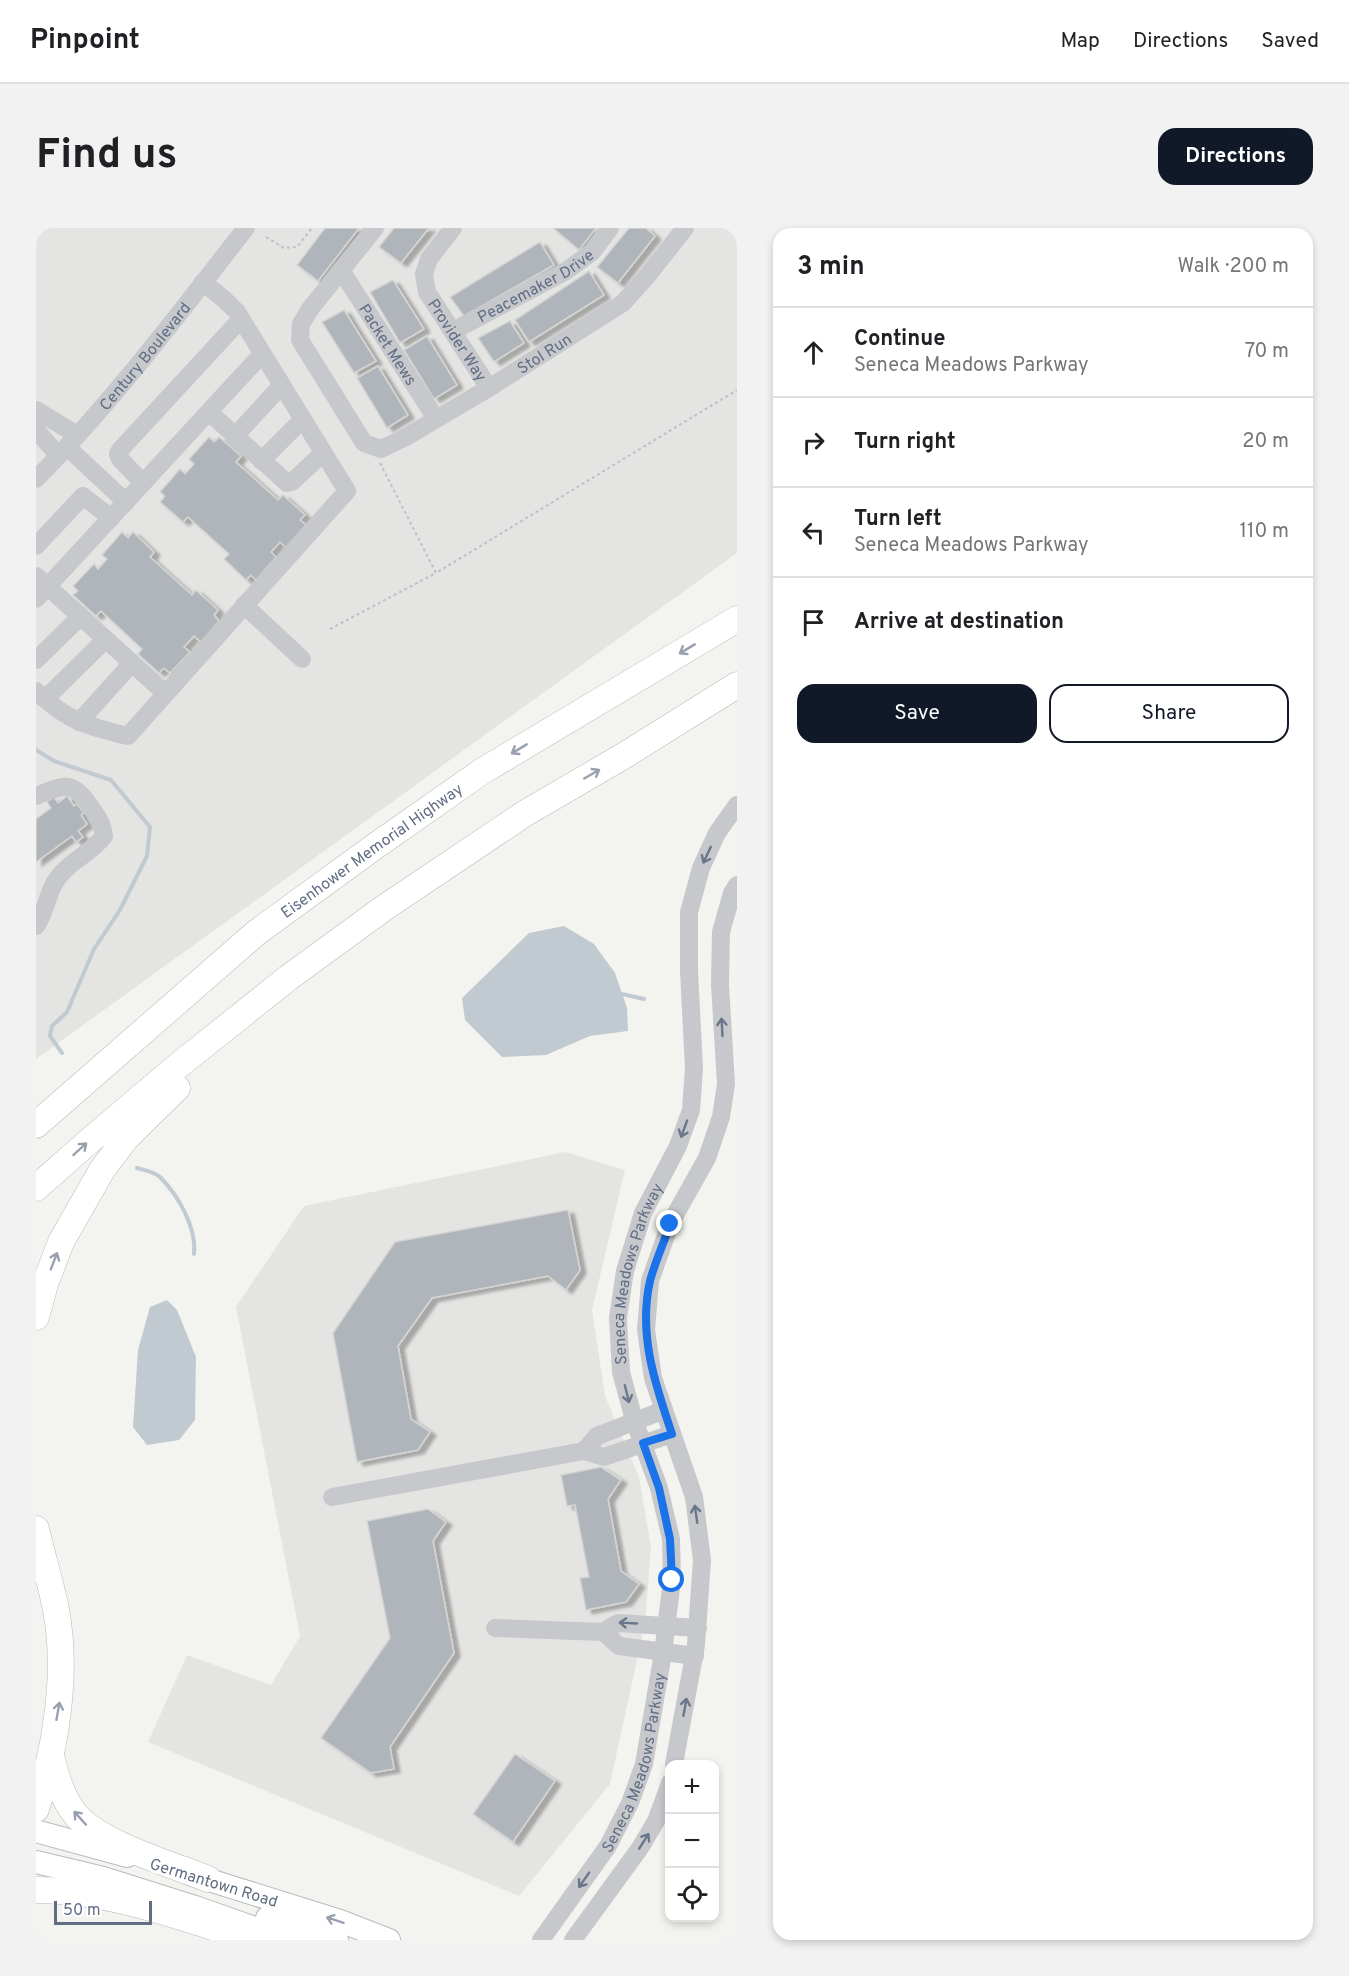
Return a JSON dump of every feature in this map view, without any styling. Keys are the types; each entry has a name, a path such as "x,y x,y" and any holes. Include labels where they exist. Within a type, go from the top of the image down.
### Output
{"highway":[{"name":"Eisenhower Memorial Highway","path":"36,1125 256,933 481,772 737,619"},
{"path":"36,1188 162,1079 288,978 384,908 524,814 625,755 737,685"},
{"path":"36,1317 45,1284 61,1242 102,1170 126,1138 155,1108 298,989 392,919 524,814"},
{"path":"36,1100 140,1014 256,933"},
{"path":"36,1529 56,1609 62,1666 59,1701 50,1752 36,1809"},
{"path":"50,1752 57,1780 65,1799 85,1825 113,1841 208,1879"},
{"path":"36,1890 68,1891 135,1903 253,1940"}],"main road":[{"name":"Germantown Road","path":"36,1831 208,1879 340,1921 389,1940"},
{"name":"Germantown Road","path":"36,1862 103,1878 289,1940"},
{"path":"163,1897 229,1907 337,1940"}],"street":[{"name":"Century Boulevard","path":"36,479 134,369 246,228"},
{"path":"375,228 310,309 301,324 300,340 364,443 381,449"},
{"name":"Provider Way","path":"453,228 429,259 424,274 427,292 489,387"},
{"name":"Peacemaker Drive","path":"453,332 566,271 592,252 610,228"},
{"name":"Stol Run","path":"381,449 436,419 623,303 685,228"},
{"name":"Packet Mews","path":"341,270 436,419"},
{"path":"106,639 41,695 87,726 128,736 346,491 241,319 226,301 203,282"},
{"path":"143,483 120,459 118,454 120,450 241,319"},
{"path":"165,693 81,616 40,587 111,518 262,354"},
{"path":"235,436 282,386"},
{"path":"36,410 67,446 126,502"},
{"path":"209,412 288,483 292,482 323,453"},
{"path":"261,461 303,419"},
{"path":"36,430 67,446"},
{"path":"36,546 83,496 111,518"},
{"path":"244,605 302,659"},
{"path":"36,660 81,616"},
{"path":"79,722 132,663"},
{"path":"36,796 58,787 71,787 80,791 100,820 104,837 73,862 56,881 36,926"},
{"name":"Seneca Meadows Parkway","path":"541,1940 608,1846 630,1803 644,1764 663,1653 672,1580 670,1539 659,1488 634,1420 621,1372 618,1318 626,1271 643,1214 678,1146 691,1110 694,1053 688,912 701,868 717,833 737,805"},
{"name":"Seneca Meadows Parkway","path":"675,1760 698,1628 702,1560 694,1497 653,1378 646,1330 650,1281 670,1224 707,1158 722,1117 731,1082 730,1055 720,986 721,932 732,893 737,885"},
{"path":"694,1053 730,1055"},
{"path":"693,1086 731,1082"},
{"path":"585,1451 597,1436 664,1410"},
{"path":"332,1497 585,1451 604,1457 672,1434"},
{"path":"495,1628 603,1632 618,1623 698,1628"},
{"path":"603,1632 619,1646 694,1656"},
{"name":"Seneca Meadows Parkway","path":"573,1940 640,1848 656,1821 665,1795"}],"path":[{"path":"266,237 284,248 297,247 312,228"},
{"path":"330,629 436,573 737,390"},
{"path":"381,449 380,466 436,573"}],"shaded area":[{"path":"36,228 737,228 737,553 36,1059"},
{"path":"564,926 594,944 615,973 627,1008 628,1031 590,1036 546,1055 502,1057 465,1020 462,998 529,933"},
{"path":"565,1152 625,1170 592,1310 605,1396 639,1477 651,1547 645,1623 610,1784 519,1896 148,1742 187,1655 271,1685 300,1636 236,1307 304,1206"},
{"path":"167,1300 177,1310 196,1357 195,1420 179,1440 147,1445 133,1427 138,1350 150,1307"}],"building":[{"path":"325,228 359,228 318,281 297,265"},
{"path":"394,228 429,228 401,263 379,247"},
{"path":"553,228 596,228 579,250"},
{"path":"629,228 646,228 655,236 618,283 597,267"},
{"path":"540,242 554,265 464,316 450,297"},
{"path":"589,271 604,295 529,342 515,320"},
{"path":"393,280 424,329 400,343 370,292"},
{"path":"344,310 376,361 354,373 322,322"},
{"path":"510,321 524,343 494,362 478,338"},
{"path":"427,336 457,385 434,399 404,350"},
{"path":"378,366 408,415 387,428 357,378"},
{"path":"209,437 214,442 219,437 241,456 236,462 278,500 283,495 305,515 300,520 306,525 286,548 280,542 271,552 276,557 256,580 251,575 246,580 224,559 229,554 188,517 183,522 160,502 165,496 160,492 180,469 185,474 194,464 189,459"},
{"path":"122,532 128,538 133,532 154,552 150,557 192,595 196,590 218,610 214,615 219,621 201,642 194,636 184,647 190,652 170,673 164,668 159,673 138,654 142,649 101,611 96,616 73,595 78,591 73,586 94,564 98,569 107,559 102,555"},
{"path":"67,796 74,806 77,804 84,813 81,815 87,824 78,831 83,837 76,842 72,836 36,862 36,819 51,808 47,802 54,797 58,803"},
{"path":"568,1210 580,1270 566,1290 548,1276 432,1298 398,1346 411,1419 430,1432 418,1450 357,1462 333,1333 395,1242"},
{"path":"601,1467 621,1480 608,1499 621,1571 639,1584 626,1602 586,1610 580,1578 589,1577 575,1505 567,1506 561,1475"},
{"path":"428,1509 446,1522 433,1541 454,1653 390,1747 394,1769 371,1773 321,1738 390,1638 367,1521"},
{"path":"515,1754 555,1781 513,1842 473,1814"}],"waterway":[{"path":"36,750 54,761 111,780 150,827 147,856 120,910 94,949 67,1012 52,1026 50,1036 62,1053"},
{"path":"622,994 644,999"},
{"path":"137,1168 158,1175 179,1202 189,1223 194,1254"}],"route":[{"path":"670,1224 650,1281 646,1330 653,1378 672,1434 643,1443 659,1488 670,1539 672,1580"}]}
